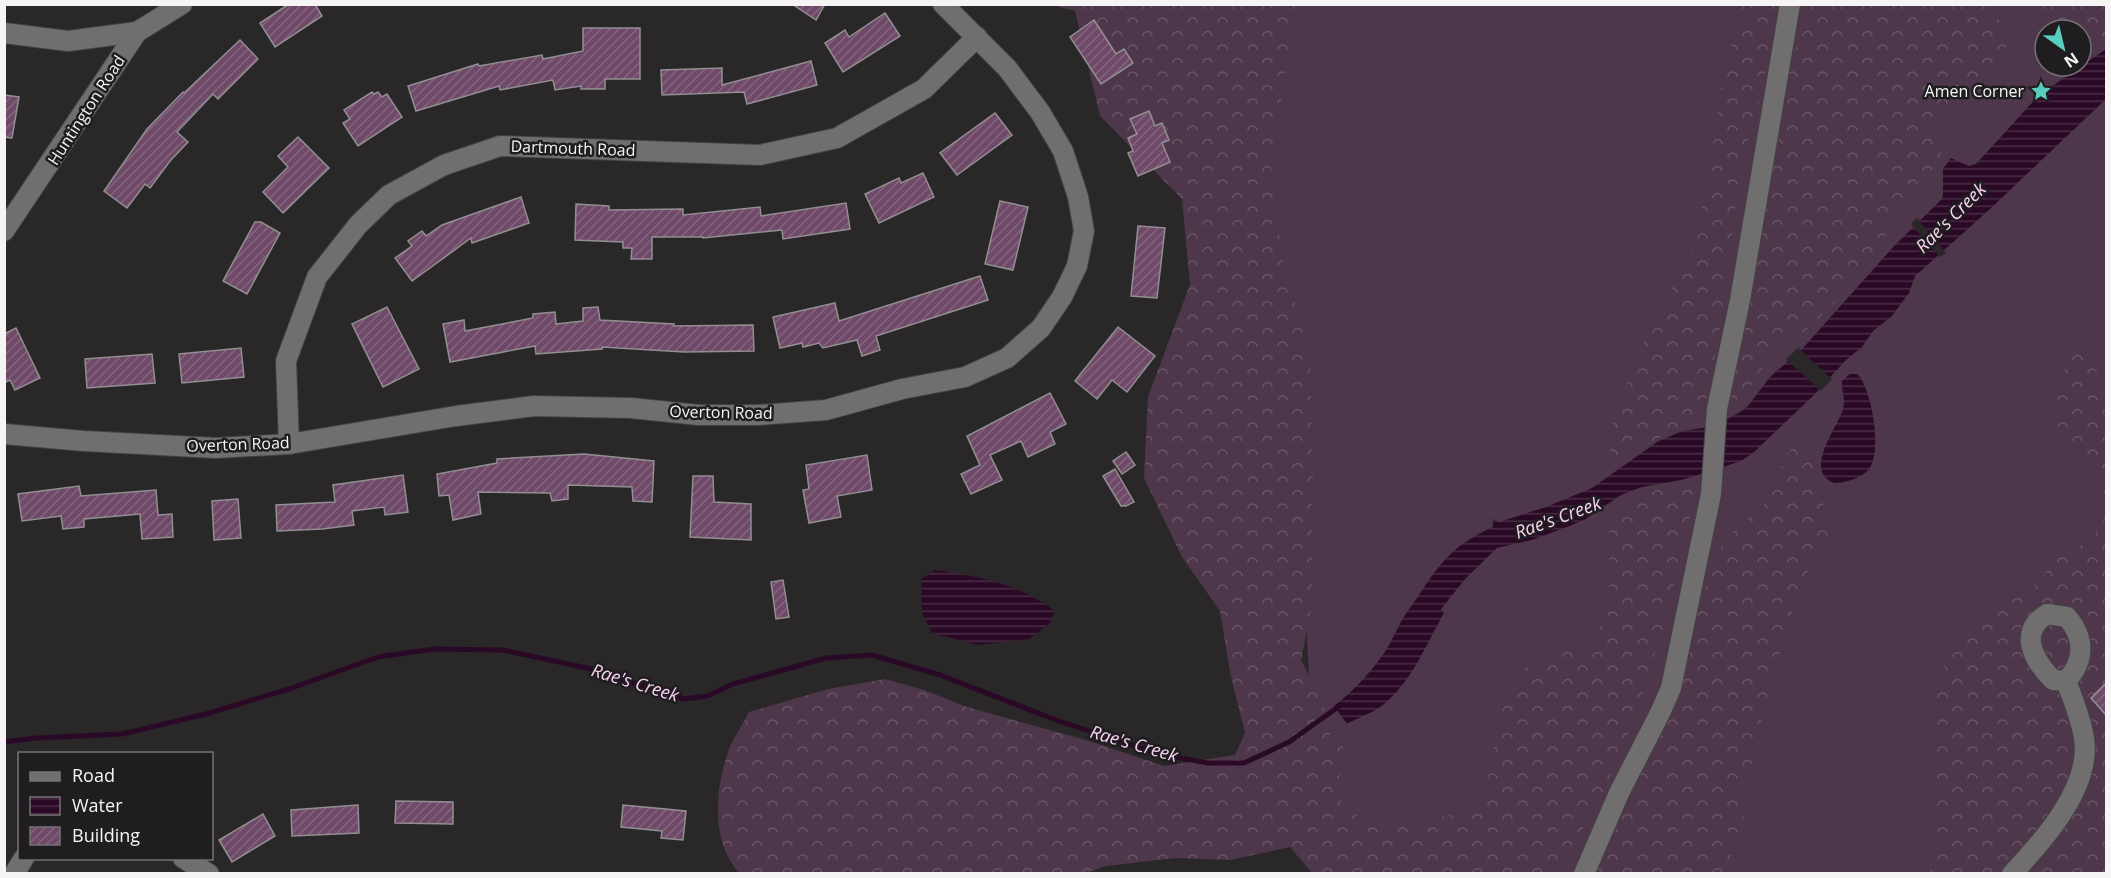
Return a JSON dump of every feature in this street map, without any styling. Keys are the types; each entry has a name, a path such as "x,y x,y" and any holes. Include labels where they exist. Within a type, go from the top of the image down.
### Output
{"street":[{"name":"Huntington Road","path":"4,231 137,32 182,4"},
{"name":"Overton Road","path":"4,434 95,442 216,448 290,444 456,416 534,406 631,408 699,415 758,415 826,410 902,389 965,377 1007,358 1041,328 1062,297 1077,266 1084,231 1078,197 1063,151 1040,112 1007,68 943,4"},
{"path":"1584,873 1619,794 1671,688 1711,494 1717,410 1740,300 1790,4"},
{"path":"4,33 68,41 137,32"},
{"name":"Dartmouth Road","path":"290,444 286,361 312,287 316,277 358,225 389,195 444,165 500,146 760,154 837,138 924,89 977,37"},
{"path":"2012,873 2044,839 2060,814 2076,785 2085,758 2085,739 2066,681"},
{"path":"14,873 23,860"},
{"path":"186,860 209,873"}],"green space":[{"path":"1053,5 1296,5 1271,165 1282,257 1310,357 1313,479 1312,605 1301,660 1322,701 1331,739 1343,746 1339,780 1342,806 1370,823 1424,822 1483,806 1501,715 1514,682 1522,670 1536,661 1595,642 1609,601 1609,530 1632,505 1670,482 1695,485 1692,509 1663,629 1633,721 1601,799 1555,873 1312,873 1290,847 1230,860 1176,858 1106,866 1086,873 740,874 730,861 720,830 718,797 724,765 733,740 749,712 828,689 885,679 924,690 967,707 1089,741 1164,766 1235,755 1245,733 1230,672 1220,611 1182,557 1144,478 1148,397 1190,285 1182,199 1100,116 1075,11"},
{"path":"1189,5 2106,5 2106,873 1344,873 1317,810 1293,399"},
{"path":"1737,5 1775,5 1765,75 1739,180 1717,349 1702,418 1678,427 1627,457 1611,457 1607,441 1627,382 1652,323 1692,251 1707,183 1724,71 1738,20"},
{"path":"1806,5 1986,5 2005,28 2007,53 1997,69 1993,68 1985,73 1990,82 1986,84 1982,77 1978,78 1970,86 1971,93 1941,113 1937,128 1941,154 1920,192 1894,206 1890,213 1888,229 1877,253 1853,285 1810,327 1772,355 1744,396 1732,402 1731,384 1785,81 1794,58"},
{"path":"2106,5 2106,36 2093,37 2093,18 2044,18 2030,6"},
{"path":"2079,352 2087,354 2091,359 2106,395 2106,869 2102,874 1929,874 1938,849 1936,693 1945,664 1965,630 1986,610 2025,593 2035,585 2059,556 2072,553 2094,535 2103,524 2105,499 2103,485 2060,435 2055,411 2057,389 2061,377 2070,359"},
{"path":"1796,441 1818,457 1816,480 1818,494 1831,518 1829,533 1809,570 1792,611 1764,708 1752,763 1736,786 1744,819 1726,873 1593,874 1648,756 1668,723 1701,596 1725,538 1766,503 1784,461"}],"water":[{"path":"2106,49 2106,99 1989,210 1915,276 1909,293 1892,316 1873,331 1862,347 1846,360 1814,395 1753,453 1741,461 1708,472 1681,480 1642,487 1621,495 1584,520 1532,540 1497,548 1466,578 1441,609 1444,613 1418,662 1394,695 1380,707 1347,724 1334,706 1357,686 1377,663 1408,610 1454,551 1465,542 1493,527 1493,519 1499,522 1546,507 1592,488 1657,442 1682,431 1703,428 1724,421 1748,406 1770,377 1803,348 1895,245 1942,199 1943,169 1951,158 1969,166 1976,164 2038,96 2064,78 2093,78 2093,58"},
{"path":"1850,374 1857,374 1860,377 1868,396 1874,421 1874,457 1871,466 1860,476 1849,481 1834,483 1825,477 1821,469 1822,459 1843,409 1842,381"},
{"path":"935,570 982,578 1013,588 1055,611 1050,623 1029,639 978,645 932,633 922,613 921,579"}],"pier":[{"path":"1917,218 1946,253 1940,257 1911,224"},
{"path":"1798,348 1832,379 1821,391 1786,359"}],"building":[{"path":"289,4 315,4 322,16 275,47 260,23"},
{"path":"792,4 825,4 816,20"},
{"path":"885,13 900,36 843,72 825,43 845,30 849,37"},
{"path":"1094,20 1116,54 1124,49 1133,63 1101,84 1070,37"},
{"path":"583,28 640,28 640,79 605,79 605,89 581,89 581,86 555,90 553,80 500,90 499,86 416,111 408,86 478,64 479,66 542,55 543,59 583,51"},
{"path":"240,40 258,59 218,99 213,94 177,132 188,142 150,188 145,184 127,208 104,191 147,129 183,92"},
{"path":"811,61 817,85 747,104 744,92 662,95 661,70 722,68 722,85"},
{"path":"372,92 374,94 378,92 382,97 387,94 402,117 358,146 343,123 350,119 344,110"},
{"path":"4,95 19,97 12,138 4,137"},
{"path":"1149,111 1155,126 1162,123 1169,140 1162,143 1170,162 1138,176 1128,153 1133,151 1128,138 1137,134 1130,119"},
{"path":"995,113 1012,135 957,175 940,153"},
{"path":"298,137 329,168 283,213 263,192 288,167 278,156"},
{"path":"923,173 934,197 879,223 865,194 899,178 901,183"},
{"path":"521,197 529,223 472,243 471,238 412,281 395,258 412,246 408,241 422,231 426,236 442,225"},
{"path":"1000,201 1028,207 1013,270 985,264"},
{"path":"846,203 850,229 783,239 782,230 703,238 652,237 652,259 631,259 632,248 623,248 623,242 575,240 576,204 609,206 609,210 683,209 683,215 760,207 761,216"},
{"path":"255,222 261,222 280,233 247,294 223,281"},
{"path":"1138,226 1165,228 1157,298 1131,296"},
{"path":"980,276 988,300 876,336 880,350 862,356 857,340 823,348 819,343 803,347 802,343 780,348 773,317 835,303 839,321"},
{"path":"387,307 419,369 383,387 352,324"},
{"path":"598,307 600,320 674,324 674,326 753,325 754,351 684,352 602,347 602,349 536,354 535,346 450,362 443,324 464,320 465,331 533,318 533,314 555,312 556,324 583,321 583,308"},
{"path":"1118,327 1155,356 1127,392 1112,380 1097,399 1075,381"},
{"path":"16,328 40,378 15,390 10,380 4,383 4,334"},
{"path":"241,348 244,377 182,383 179,354"},
{"path":"152,354 155,383 87,388 85,359"},
{"path":"1050,393 1066,424 1050,432 1055,444 1028,457 1021,441 990,455 1002,480 971,494 961,474 980,465 967,436"},
{"path":"1126,452 1135,465 1122,474 1113,461"},
{"path":"584,454 654,461 652,502 633,501 632,487 568,485 568,499 552,501 550,493 478,492 481,514 453,520 449,495 439,496 437,474 497,463 497,459"},
{"path":"867,455 872,490 837,496 841,517 809,523 803,490 809,489 806,465"},
{"path":"1115,469 1134,502 1126,506 1121,506 1103,476"},
{"path":"403,475 408,512 385,515 384,507 352,511 354,525 277,531 276,505 335,502 333,485"},
{"path":"693,476 713,476 714,502 751,504 751,540 690,537"},
{"path":"79,486 81,496 156,490 158,515 172,514 173,537 142,539 140,514 84,519 84,527 63,529 61,516 22,521 18,494"},
{"path":"238,499 241,538 214,540 212,501"},
{"path":"783,580 789,617 776,619 771,582"},
{"path":"2106,683 2106,715 2091,698"},
{"path":"396,801 453,802 453,824 395,823"},
{"path":"358,805 359,833 292,836 291,810"},
{"path":"623,805 686,811 683,840 661,838 662,831 621,827"},
{"path":"263,814 275,836 232,862 219,840"}],"waterway":[{"name":"Rae's Creek","path":"4,742 122,734 206,714 292,688 378,657 434,649 503,650 587,668 684,699 707,696 733,684 826,658 872,655 940,675 1056,720 1159,754 1208,763 1244,763 1289,742 1341,705"}],"place":[{"name":"Amen Corner","path":"2041,91"}]}
